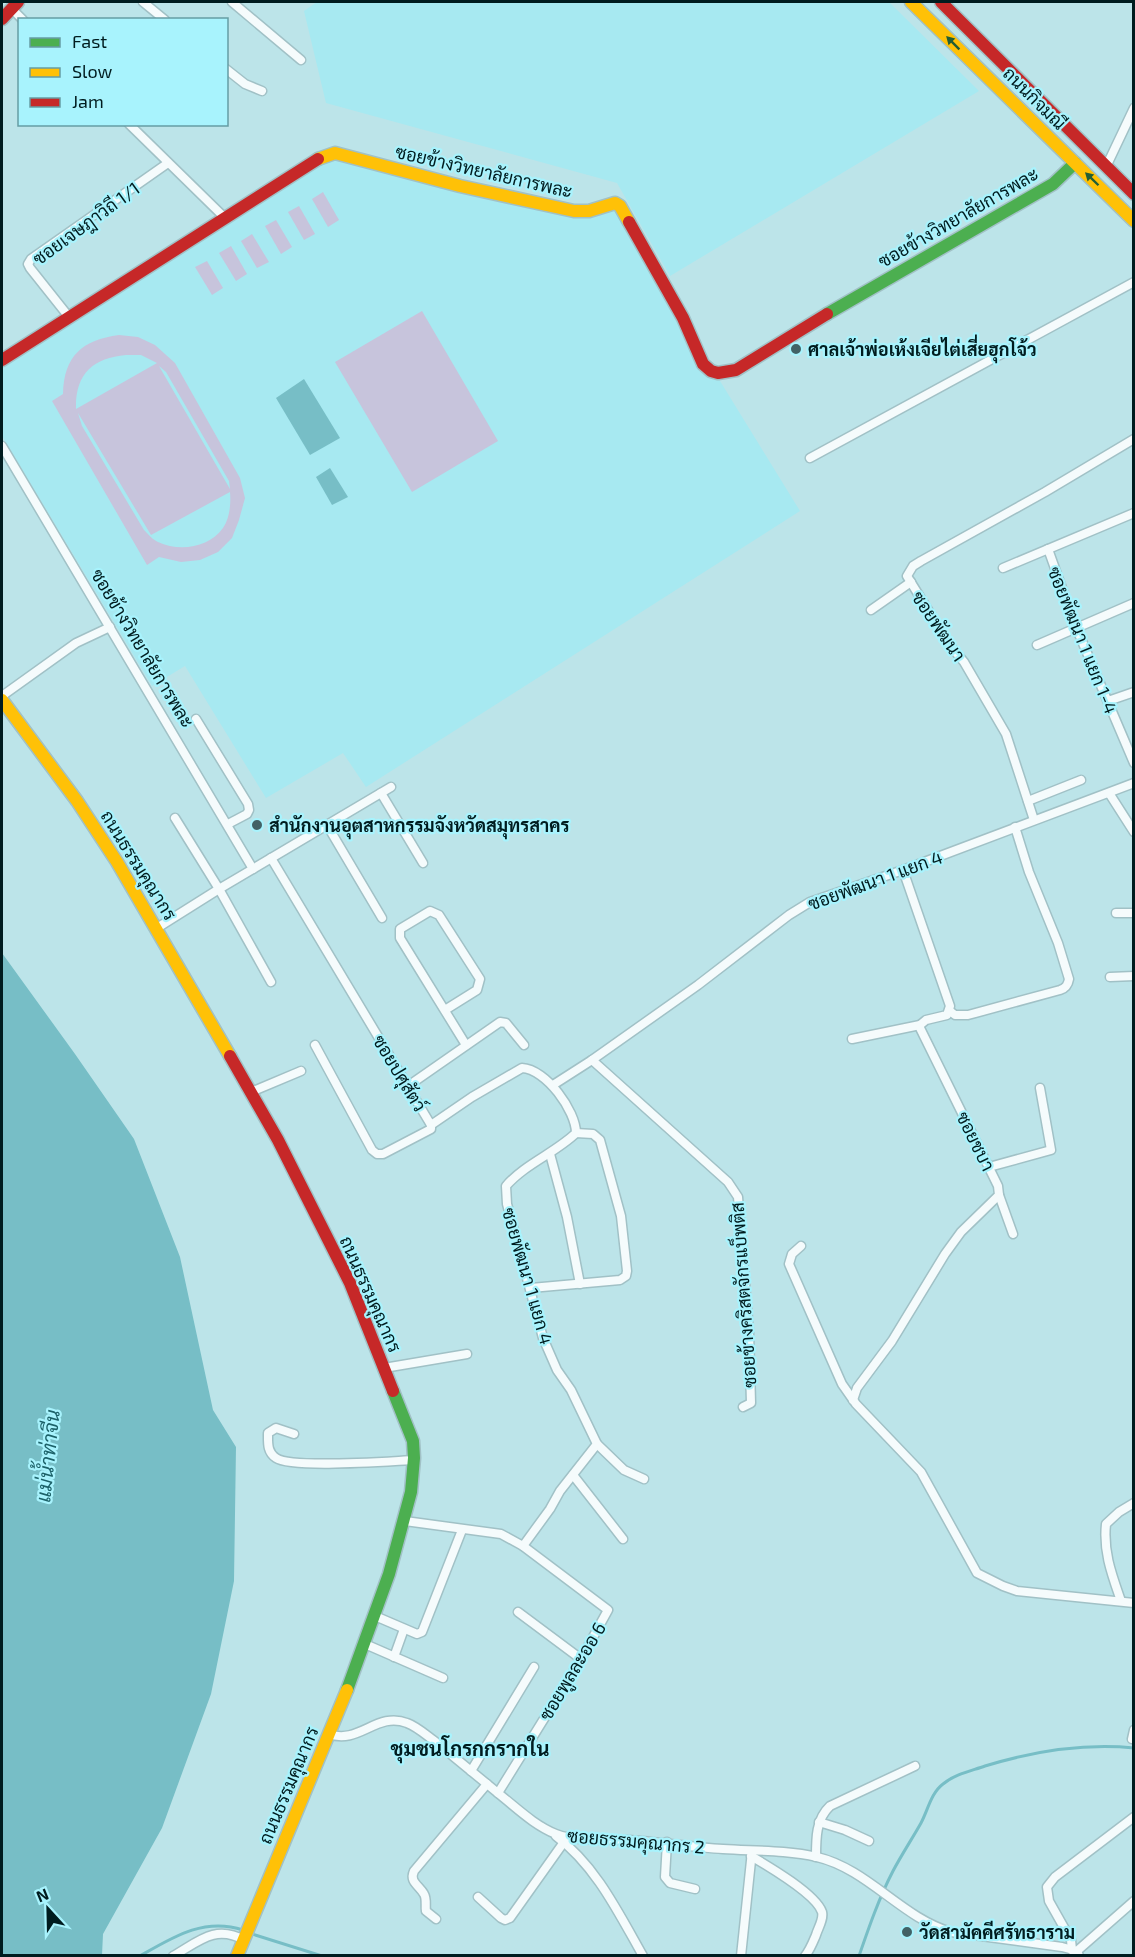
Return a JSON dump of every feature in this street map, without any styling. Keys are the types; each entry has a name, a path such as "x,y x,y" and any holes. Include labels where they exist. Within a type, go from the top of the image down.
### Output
{"street":[{"path":"143,2 163,18"},
{"path":"232,2 301,60"},
{"name":"ถนนกิจมณี","path":"912,2 1134,221"},
{"name":"ถนนกิจมณี","path":"941,2 1134,194"},
{"path":"2,20 14,5 22,18"},
{"path":"228,71 245,84 262,91"},
{"path":"1106,166 1134,108"},
{"path":"131,126 224,217"},
{"name":"ซอยข้างวิทยาลัยการพละ","path":"2,360 315,160 335,153 460,186 574,211 589,211 615,203 620,206 683,318 703,364 716,374 725,374 736,370 857,296 1053,184 1075,163"},
{"name":"ซอยเจษฎาวิถี 1/1","path":"69,317 30,268 28,264 31,259 168,163"},
{"path":"810,458 1134,282"},
{"name":"ซอยพัฒนา","path":"1034,820 1006,734 964,662 949,644 907,576 913,566 921,561 1134,439"},
{"name":"ซอยข้างวิทยาลัยการพละ","path":"2,446 253,869"},
{"path":"1003,568 1134,513"},
{"name":"ซอยพัฒนา 1 แยก 1-4","path":"1048,549 1076,627 1134,763"},
{"path":"871,610 911,582"},
{"path":"1036,645 1134,603"},
{"path":"2,698 76,643 110,627"},
{"path":"1108,701 1134,692"},
{"name":"ถนนธรรมคุณากร","path":"2,698 77,801 117,862 158,928 278,1140 350,1283 413,1441 414,1483 405,1521 375,1616 237,1956"},
{"path":"196,719 248,804 247,814 228,824"},
{"path":"1028,801 1081,780"},
{"name":"ซอยพัฒนา 1 แยก 4","path":"553,1085 698,985 799,908 822,897 903,870 1134,783"},
{"path":"158,928 391,787"},
{"path":"381,793 423,863"},
{"path":"1109,793 1134,832"},
{"path":"176,818 271,982"},
{"path":"327,825 382,918"},
{"path":"950,1011 955,1014 968,1015 1060,990 1066,988 1069,983 1058,943 1029,872 1015,827"},
{"name":"ซอยปศุสัตว์","path":"271,858 408,1086 431,1125 431,1129 383,1154 377,1154 372,1150 315,1045"},
{"path":"852,1039 920,1024 926,1020 947,1015 950,1011 903,870"},
{"path":"445,1010 477,990 480,979 439,915 430,911 400,929 400,938 466,1045"},
{"path":"1116,913 1134,913"},
{"path":"1110,977 1134,976"},
{"path":"408,1086 500,1023 506,1023 524,1045"},
{"name":"ซอยชบา","path":"853,1399 857,1388 892,1341 945,1254 962,1232 999,1195 998,1186 989,1167 921,1033 920,1024"},
{"name":"ซอยข้างคริสตจักรแบ็พติส","path":"592,1060 728,1182 738,1197 751,1403 743,1407"},
{"path":"431,1125 472,1097 522,1068 530,1068 539,1072 553,1085 576,1125 576,1133 593,1134 600,1140 621,1216 626,1276 620,1280 531,1288"},
{"path":"251,1092 301,1071"},
{"path":"989,1167 1051,1150 1040,1088"},
{"name":"ซอยพัฒนา 1 แยก 4","path":"576,1133 550,1154 513,1178 506,1186 507,1204 543,1338 557,1370 571,1390 597,1444"},
{"path":"550,1154 567,1217 580,1284"},
{"path":"999,1195 1013,1234"},
{"path":"801,1246 792,1254 789,1264 842,1384 853,1399 921,1472 977,1573 1017,1591 1134,1603"},
{"path":"384,1368 467,1354"},
{"path":"294,1434 276,1428 268,1433 270,1451 278,1460 333,1463 415,1460"},
{"path":"405,1521 501,1534 523,1546 597,1444 624,1470 644,1479"},
{"path":"573,1475 623,1539"},
{"path":"1121,1601 1107,1558 1104,1541 1106,1524 1119,1512 1134,1503"},
{"path":"375,1616 417,1634 422,1632 462,1530"},
{"name":"ซอยพูลละออ 6","path":"498,1793 581,1659 608,1610 523,1546"},
{"path":"518,1612 581,1659"},
{"path":"394,1657 404,1629"},
{"path":"365,1644 443,1678"},
{"path":"471,1771 534,1667"},
{"name":"ซอยธรรมคุณากร 2","path":"329,1734 345,1737 387,1721 400,1721 413,1726 531,1820 558,1835 576,1838 667,1842 752,1854 816,1857 832,1862 869,1883 927,1924 951,1932 984,1935 1076,1952"},
{"path":"816,1857 816,1837 823,1812 830,1806 915,1766"},
{"path":"436,1919 426,1911 426,1897 413,1881 412,1876 487,1784"},
{"path":"1134,1817 1055,1877 1047,1887 1049,1901 1076,1952 1134,1901"},
{"path":"819,1822 869,1841"},
{"path":"547,1830 564,1842 598,1879 643,1956"},
{"path":"478,1897 501,1918 506,1920 510,1918 564,1842"},
{"path":"667,1842 665,1877 670,1883 695,1889"},
{"path":"741,1956 752,1854 806,1893 822,1910 823,1916 805,1956"},
{"path":"173,1956 217,1933 233,1934 244,1938"}],"shaded area":[{"path":"317,2 889,2 979,91 670,276 617,183 326,103 304,11"},
{"path":"329,157 573,216 613,207 800,511 366,787 343,753 266,798 185,666 152,686 2,436 2,364"},
{"path":"323,192 339,220 328,227 312,199"},
{"path":"299,206 315,234 304,240 288,212"},
{"path":"276,220 292,247 281,254 265,226"},
{"path":"252,234 269,262 257,268 241,241"},
{"path":"231,246 247,274 236,281 219,253"},
{"path":"207,261 223,288 212,295 195,267"},
{"path":"422,311 498,441 412,492 335,362"},
{"path":"119,335 138,337 155,345 175,363 240,478 245,498 239,520 232,538 218,552 200,560 181,562 159,557 147,565 52,401 63,394 64,381 71,360 85,346 106,337","holes":["126,355 141,355 157,363 76,409 79,386 88,370 104,360","159,366 166,372 229,481 230,489","78,413 151,535 230,492 230,510 223,528 210,540 193,546 175,547 154,540 144,530 82,426"]}],"water":[{"path":"304,379 340,438 310,455 276,398"},
{"path":"330,468 348,497 332,505 316,477"},
{"name":"แม่น้ำท่าจีน","path":"2,953 134,1139 180,1257 213,1410 236,1447 234,1581 211,1694 162,1828 103,1934 102,1955 2,1955"}],"waterway":[{"path":"859,1956 888,1881 933,1797 943,1784 969,1771 1040,1752 1096,1747 1134,1748"},
{"path":"140,1956 189,1931 215,1926 243,1930"},
{"path":"249,1933 322,1956"}],"traffic: fast":[{"path":"827,314 1053,184 1075,163"},
{"path":"347,1690 389,1574 411,1492 413,1441 393,1391"}],"traffic: slow":[{"path":"911,2 1134,221"},
{"path":"318,159 335,153 460,186 574,211 589,211 615,203 620,206 629,222"},
{"path":"2,700 77,801 117,862 230,1056"},
{"path":"237,1956 347,1690"}],"traffic: jam":[{"path":"2,19 18,2"},
{"path":"941,2 1134,194"},
{"path":"2,360 318,159"},
{"path":"629,222 683,318 703,364 711,371 718,373 736,370 827,314"},
{"path":"230,1056 278,1140 350,1283 393,1391"}],"place":[{"name":"ศาลเจ้าพ่อเห้งเจียไต่เสี่ยฮุกโจ้ว","path":"796,349"},
{"name":"สำนักงานอุตสาหกรรมจังหวัดสมุทรสาคร","path":"257,825"},
{"name":"วัดสามัคคีศรัทธาราม","path":"907,1932"}],"district":[{"name":"ชุมชนโกรกกรากใน","path":"470,1748"}]}
